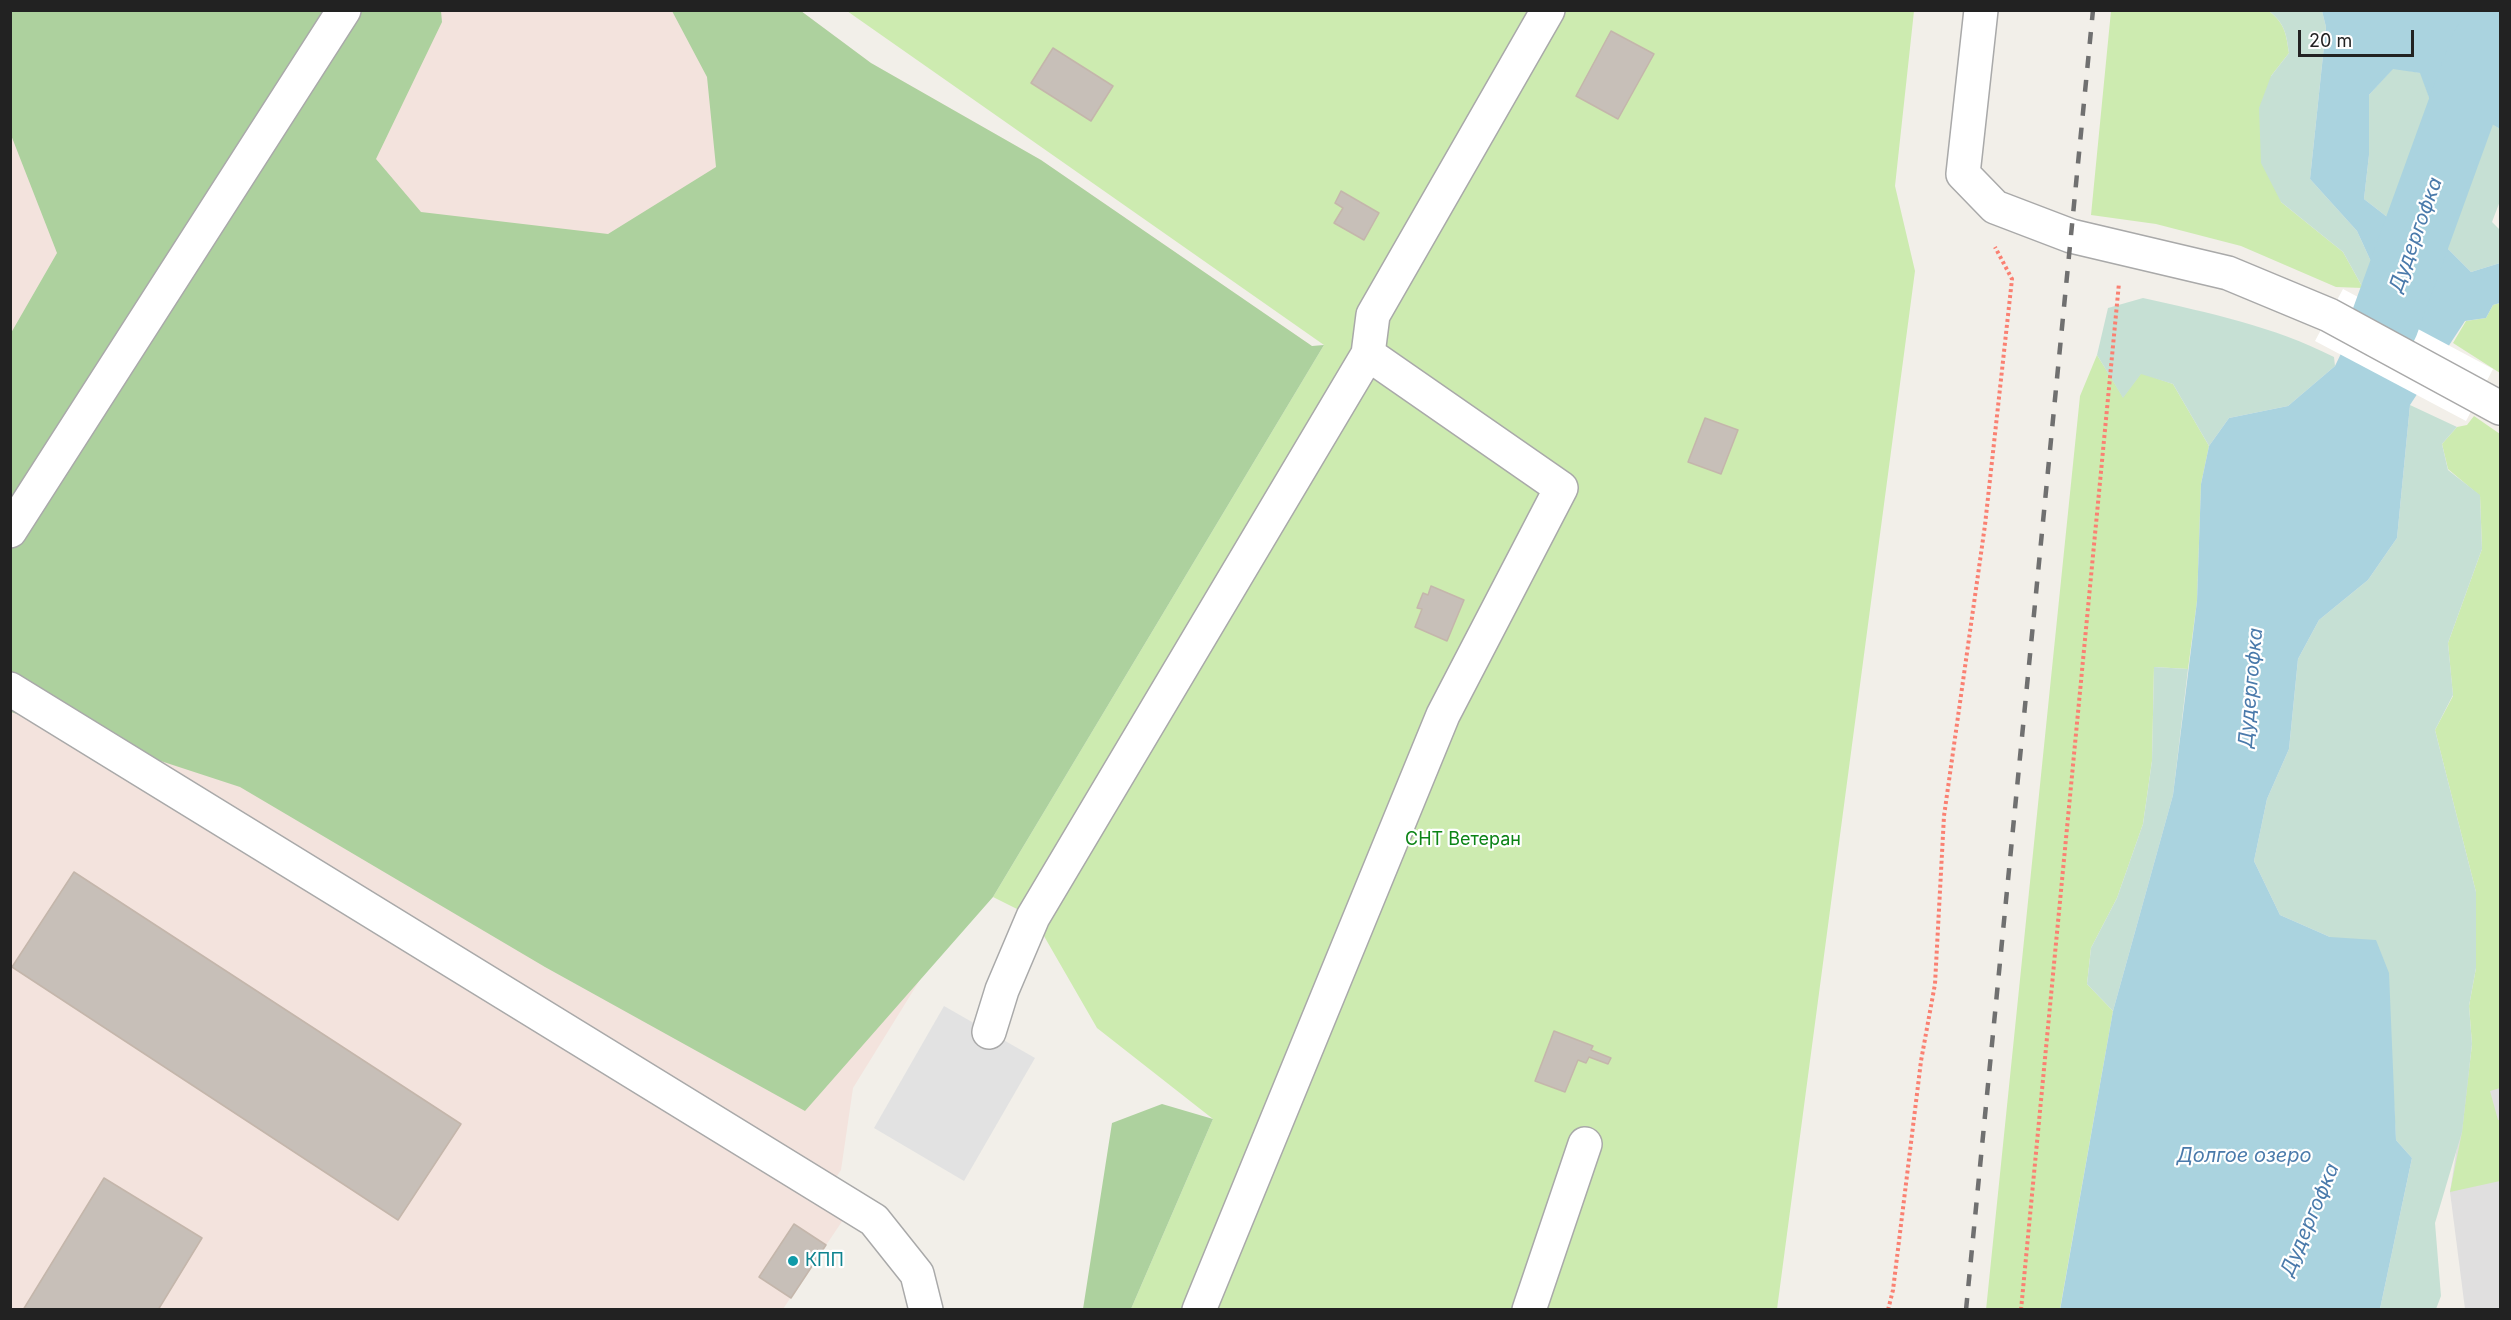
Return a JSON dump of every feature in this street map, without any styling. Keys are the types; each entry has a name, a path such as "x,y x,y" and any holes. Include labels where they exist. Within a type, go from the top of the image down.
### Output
{"street":[{"path":"10,531 344,10"},
{"path":"989,1032 1002,990 1033,917 1368,354 1373,315 1548,10"},
{"path":"1981,10 1963,174 1995,207 2071,236 2228,273 2329,315 2490,402"},
{"path":"1199,1310 1443,715 1561,488 1368,354"},
{"path":"10,689 874,1220 916,1274 926,1310"},
{"path":"1529,1310 1585,1144"}],"path":[{"path":"1888,1310 1893,1290 1921,1062 1935,984 1944,816 1985,525 2012,279 1994,245 1995,207"},
{"path":"2021,1310 2122,248"}],"shaded area":[{"path":"10,11 801,11 871,63 1041,160 1312,346 853,1088 841,1170 818,1204 843,1220 783,1309 11,1309"},
{"path":"2500,868 2500,1309 2465,1309 2450,1192"},
{"path":"944,1006 1035,1058 964,1181 874,1128"}],"green space":[{"path":"11,11 441,11 442,22 376,159 421,212 608,234 716,167 707,77 672,11 801,11 871,63 1041,160 1312,346 1324,345 993,897 805,1111 545,967 240,787 11,712 11,333 57,253 11,135"},
{"name":"СНТ Ветеран","path":"847,11 1914,11 1895,186 1915,271 1777,1309 1131,1309 1213,1119 1097,1028 1033,917 993,897 1324,345"},
{"path":"2111,11 2269,11 2278,20 2286,34 2289,53 2271,76 2281,202 2343,252 2363,288 2336,287 2241,246 2156,224 2091,215"},
{"path":"2269,11 2322,11 2326,27 2310,179 2357,231 2379,279 2370,293 2363,288 2343,252 2281,202 2261,163 2259,108 2271,76 2289,53 2284,29"},
{"path":"2393,68 2421,73 2432,106 2486,120 2500,129 2500,201 2492,222 2500,230 2500,263 2471,272 2438,239 2404,230 2364,199 2369,155 2369,95"},
{"path":"2143,298 2192,309 2288,337 2334,357 2335,366 2288,406 2229,418 2209,446 2173,384 2141,374 2123,398 2097,355 2108,308"},
{"path":"2500,303 2500,373 2453,343 2466,321 2486,318 2493,305"},
{"path":"2097,355 2123,397 2141,373 2173,384 2209,446 2201,484 2197,601 2188,669 2154,667 2152,761 2143,824 2117,898 2091,948 2087,984 2113,1011 2060,1309 1986,1310 2080,396"},
{"path":"2410,405 2457,427 2442,444 2448,470 2480,495 2482,549 2448,643 2453,695 2435,730 2476,892 2476,968 2469,1006 2472,1044 2462,1132 2435,1223 2441,1296 2436,1309 2380,1309 2412,1158 2396,1140 2393,1086 2330,937 2280,915 2254,861 2267,799 2289,749 2298,659 2319,620 2368,580 2397,538"},
{"path":"2474,416 2500,434 2500,1088 2490,1091 2498,1120 2500,1120 2500,1181 2450,1192 2462,1132 2472,1044 2469,1006 2476,968 2476,892 2435,730 2453,696 2448,643 2482,549 2480,496 2448,469 2442,444 2457,427 2467,425"},
{"path":"2154,667 2188,669 2173,795 2113,1011 2087,984 2091,948 2117,898 2143,824 2152,761"},
{"path":"1162,1104 1213,1119 1131,1309 1083,1309 1112,1123"}],"water":[{"name":"Долгое озеро","path":"2322,11 2500,11 2500,129 2485,120 2432,106 2420,73 2393,69 2369,95 2369,155 2364,199 2404,230 2438,239 2471,272 2500,263 2500,303 2493,305 2486,318 2465,321 2410,405 2397,538 2368,580 2319,620 2298,659 2289,749 2267,799 2254,861 2280,915 2330,937 2376,940 2389,973 2396,1140 2412,1158 2380,1309 2060,1310 2113,1011 2173,795 2197,601 2201,484 2209,446 2229,418 2288,406 2335,366 2379,279 2357,231 2310,179 2326,27"}],"pier":[{"path":"2343,289 2493,369 2466,421 2315,341"}],"building":[{"path":"1611,31 1654,54 1618,119 1576,96"},
{"path":"1053,48 1113,86 1091,121 1031,83"},
{"path":"1341,191 1379,213 1364,240 1334,223 1343,208 1335,203"},
{"path":"1705,418 1738,430 1721,474 1688,462"},
{"path":"1431,586 1464,600 1447,641 1415,627 1422,609 1417,608 1423,593 1428,595"},
{"path":"74,872 461,1124 398,1220 12,967"},
{"path":"1554,1031 1593,1046 1591,1050 1611,1058 1608,1064 1589,1057 1586,1063 1578,1060 1565,1092 1535,1081"},
{"path":"104,1178 202,1238 158,1310 23,1310"},
{"name":"КПП","path":"794,1224 826,1245 791,1298 759,1277"}],"waterway":[{"name":"Дудергофка","path":"2384,324 2484,48 2500,29"}],"railway":[{"path":"1966,1310 2093,10"}],"place":[{"name":"КПП","path":"793,1261"}]}
